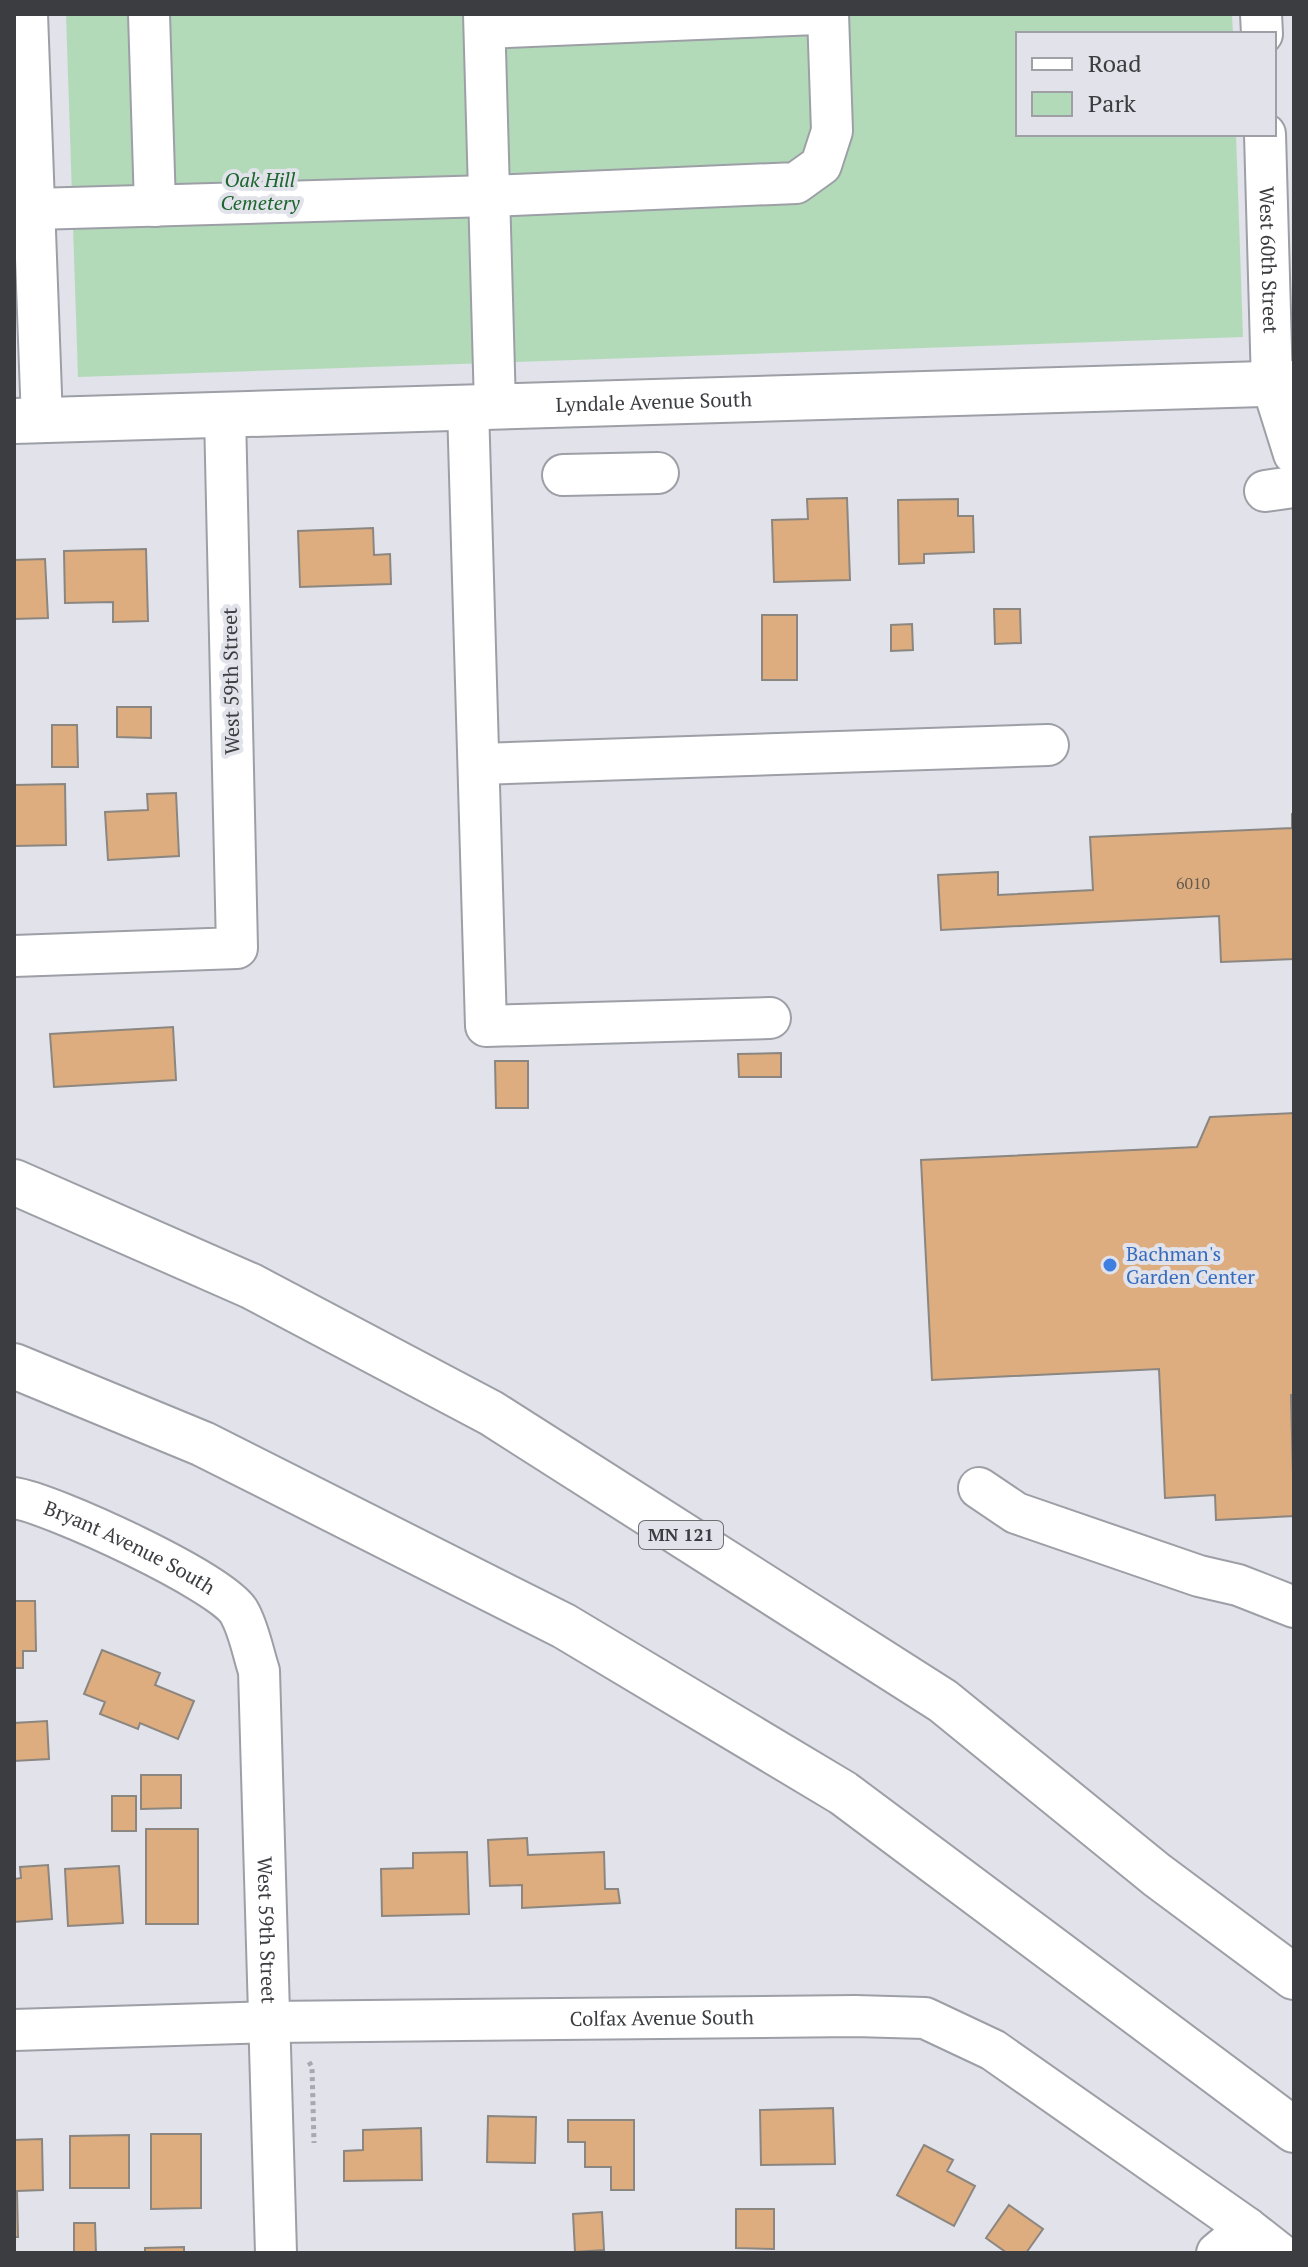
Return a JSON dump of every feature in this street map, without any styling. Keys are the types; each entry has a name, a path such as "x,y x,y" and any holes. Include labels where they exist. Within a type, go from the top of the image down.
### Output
{"main road":[{"name":"Lyndale Avenue South","path":"28,421 1283,384"},
{"name":"MN 121","path":"14,1182 251,1286 491,1413 943,1701 1157,1875 1294,1977"},
{"path":"14,1366 203,1444 590,1642 843,1793 1294,2130"}],"street":[{"path":"27,14 34,209 28,421"},
{"path":"149,14 155,206"},
{"path":"770,1018 486,1026 479,764 482,407 489,196 484,21 817,14"},
{"path":"34,209 489,196 796,183 821,165 832,131 828,14"},
{"name":"West 60th Street","path":"1265,136 1283,384 1294,454"},
{"name":"West 59th Street","path":"14,956 237,948 225,414"},
{"path":"563,475 658,473"},
{"path":"479,764 1048,745"},
{"path":"979,1488 1016,1513 1199,1576 1238,1585 1294,1607"},
{"name":"Bryant Avenue South","path":"14,1498 74,1518 189,1572 239,1611"},
{"name":"West 59th Street","path":"239,1611 259,1671 276,2253"},
{"name":"Colfax Avenue South","path":"14,2030 270,2022 855,2016 925,2018 993,2050 1247,2228"},
{"path":"1217,2253 1247,2228 1279,2253"}],"green space":[{"name":"Oak Hill Cemetery","path":"66,14 1232,14 1233,32 1016,32 1016,136 1236,136 1243,337 78,377"}],"building":[{"path":"847,498 850,580 774,582 772,520 808,519 807,499"},
{"path":"958,499 958,516 973,516 974,552 924,554 924,563 899,564 898,500"},
{"path":"373,528 374,555 390,554 391,584 300,587 298,531"},
{"path":"146,549 148,621 113,622 113,602 65,603 64,551"},
{"path":"45,559 48,618 14,619 14,560"},
{"path":"994,609 1020,609 1021,643 995,644"},
{"path":"762,615 797,615 797,680 762,680"},
{"path":"912,624 913,650 891,651 891,625"},
{"path":"117,707 151,707 151,738 117,737"},
{"path":"52,725 77,725 78,767 52,767"},
{"path":"65,784 66,845 14,846 14,785"},
{"path":"176,793 179,856 108,860 105,812 148,810 147,794"},
{"path":"1292,814 1294,959 1221,962 1219,916 941,930 938,875 998,872 998,895 1093,890 1090,837 1292,828"},
{"path":"173,1027 176,1080 54,1087 50,1034"},
{"path":"781,1053 781,1077 739,1077 738,1054"},
{"path":"495,1061 528,1061 528,1108 496,1108"},
{"name":"Bachman's Garden Center","path":"1294,1113 1294,1395 1291,1395 1294,1516 1216,1520 1215,1495 1165,1498 1159,1369 932,1380 921,1160 1197,1147 1210,1117"},
{"path":"14,1601 35,1601 36,1651 23,1651 23,1668 14,1668"},
{"path":"102,1650 160,1673 155,1685 194,1701 178,1739 140,1723 138,1729 100,1714 105,1702 84,1694"},
{"path":"47,1721 49,1759 14,1761 14,1723"},
{"path":"141,1775 181,1775 181,1808 141,1809"},
{"path":"112,1796 136,1796 136,1831 112,1831"},
{"path":"146,1829 198,1829 198,1924 146,1924"},
{"path":"527,1838 528,1855 604,1852 605,1889 618,1889 620,1903 522,1908 522,1885 490,1886 488,1840"},
{"path":"467,1852 469,1914 382,1916 381,1869 413,1868 413,1853"},
{"path":"48,1865 52,1919 14,1922 14,1879 21,1878 20,1867"},
{"path":"119,1866 123,1923 68,1926 65,1869"},
{"path":"833,2108 835,2164 761,2165 760,2110"},
{"path":"488,2116 536,2117 535,2163 487,2162"},
{"path":"568,2120 634,2120 634,2190 611,2190 611,2167 585,2167 585,2142 568,2142"},
{"path":"421,2128 422,2180 344,2181 344,2151 363,2150 363,2130"},
{"path":"151,2134 201,2134 201,2208 151,2209"},
{"path":"129,2135 129,2188 70,2188 70,2136"},
{"path":"42,2139 43,2190 17,2191 18,2237 14,2237 14,2140"},
{"path":"924,2145 953,2160 947,2171 975,2186 954,2226 897,2195"},
{"path":"1009,2205 1043,2229 1026,2253 1007,2253 986,2238"},
{"path":"736,2209 774,2209 774,2249 736,2248"},
{"path":"602,2212 604,2250 575,2252 573,2214"},
{"path":"74,2223 95,2223 96,2253 74,2253"},
{"path":"184,2247 184,2253 145,2253 145,2248"}],"place":[{"name":"Bachman's Garden Center","path":"1110,1265"}]}
